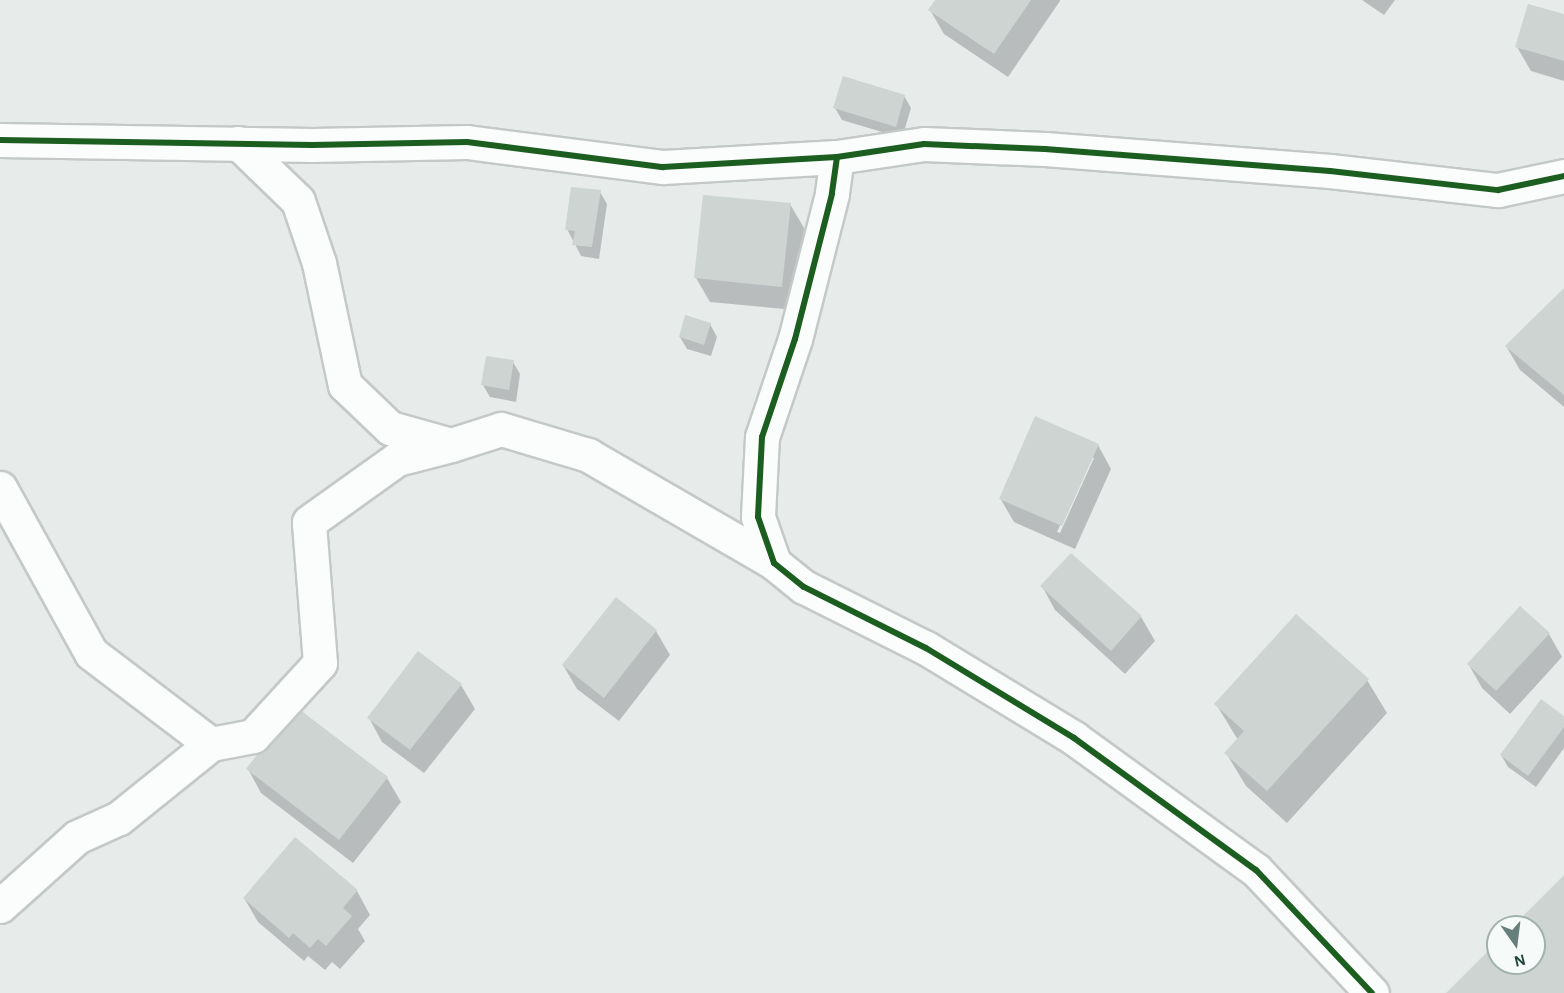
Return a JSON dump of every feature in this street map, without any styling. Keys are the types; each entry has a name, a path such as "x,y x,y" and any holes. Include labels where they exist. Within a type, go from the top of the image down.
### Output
{"street":[{"path":"0,140 238,143 467,142 663,167 837,157 924,144 1045,149 1330,171 1498,190 1564,176"},
{"path":"238,143 298,201 319,263 345,385 390,428 451,445"},
{"path":"774,563 758,517 762,437 795,339 832,194 837,157"},
{"path":"0,906 77,837 119,818 211,744 253,736 320,663 309,522 397,459 501,429 588,455 774,563 804,587 926,648 1074,738 1256,870 1372,993"},
{"path":"0,488 91,653 211,744"}],"building":[{"path":"935,0 1031,0 994,54 928,10"},
{"path":"1528,4 1564,14 1564,61 1515,47"},
{"path":"843,76 905,95 896,127 833,108"},
{"path":"571,187 601,190 592,247 572,245 575,231 565,230"},
{"path":"703,195 791,203 782,287 694,278"},
{"path":"1564,288 1564,395 1505,346"},
{"path":"685,315 711,323 704,345 679,337"},
{"path":"486,356 514,360 509,390 481,385"},
{"path":"1035,416 1099,444 1062,526 999,499"},
{"path":"1071,553 1142,616 1111,651 1040,586"},
{"path":"616,597 657,630 604,698 562,665"},
{"path":"1520,606 1550,633 1496,691 1467,664"},
{"path":"1296,614 1369,679 1267,791 1224,753 1244,731 1214,704"},
{"path":"418,651 462,684 410,750 367,718"},
{"path":"1541,699 1564,716 1564,727 1528,776 1500,755"},
{"path":"295,706 388,777 339,840 246,769"},
{"path":"295,837 358,890 343,908 352,916 326,946 318,939 310,948 293,933 289,938 243,898"},
{"path":"1564,875 1564,993 1446,993 1486,953 1486,975 1546,975 1546,915 1524,915"}],"cycle path":[{"path":"0,140 312,145 467,142 663,167 837,157 924,144 1045,149 1330,171 1498,190 1564,176"},
{"path":"837,157 832,194 795,339 762,437 758,517 774,563 804,587 926,648 1074,738 1256,870 1372,993"}]}
